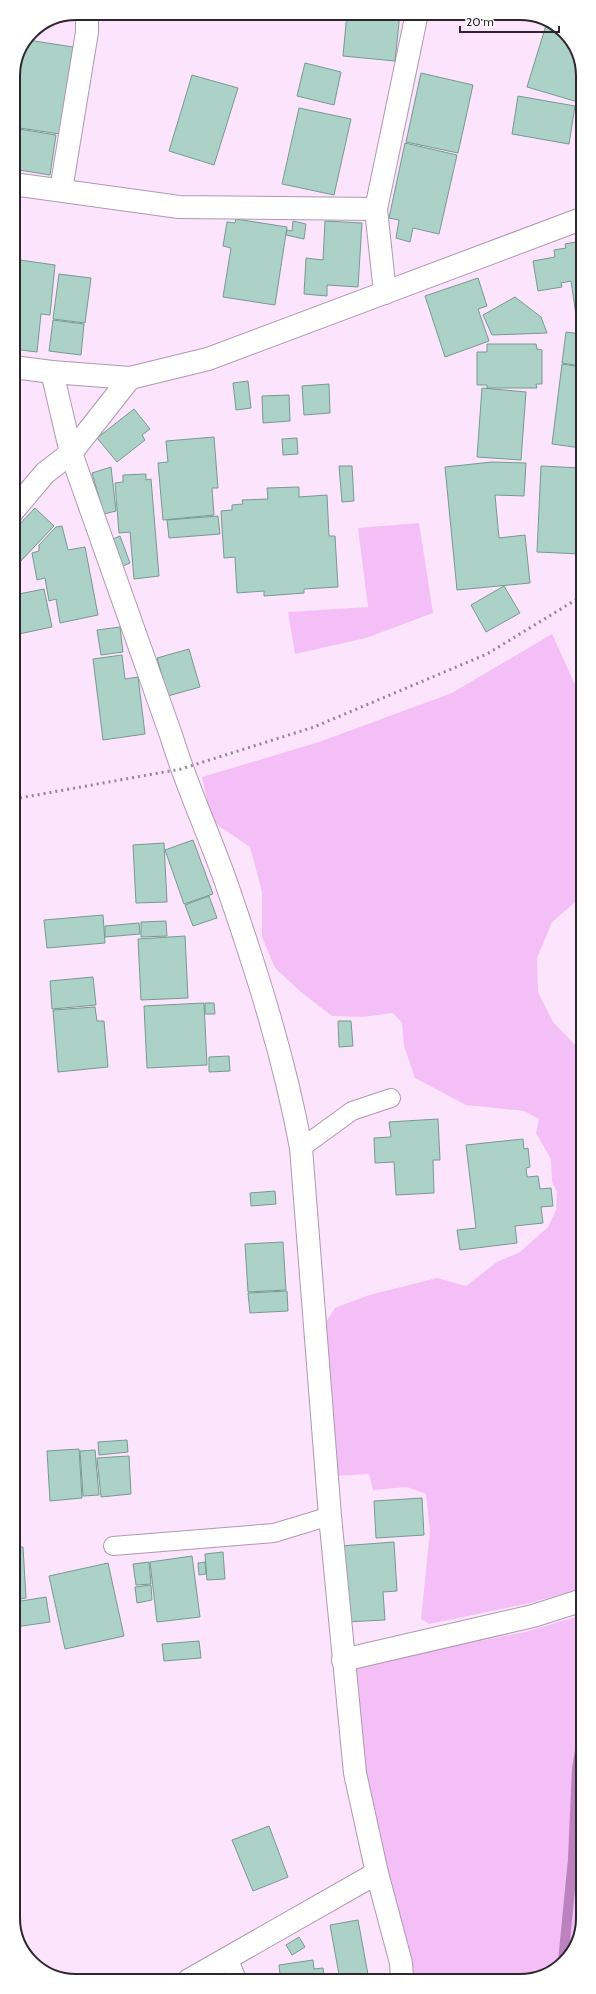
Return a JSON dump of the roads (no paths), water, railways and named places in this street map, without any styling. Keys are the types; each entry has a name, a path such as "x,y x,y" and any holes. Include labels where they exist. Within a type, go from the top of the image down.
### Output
{"street":[{"path":"61,190 87,32 87,20"},
{"path":"385,293 376,208 416,20"},
{"path":"20,185 179,208 376,208"},
{"path":"20,368 130,378 208,359 576,221"},
{"path":"52,372 71,453 172,738 181,769 229,890 272,1025 294,1108 301,1148 330,1516 355,1773 377,1873 401,1963 402,1974"},
{"path":"20,503 45,474 71,453 130,378"},
{"path":"344,1660 533,1616 576,1602"},
{"path":"200,1974 377,1873"}],"lane":[{"path":"301,1148 352,1111 391,1098"},
{"path":"113,1546 274,1533 330,1516"},
{"path":"228,1958 235,1974"}],"waterway":[{"path":"564,1953 573,1859 576,1791"}],"railway":[{"path":"20,798 181,769 314,727 487,654 576,600"}]}
